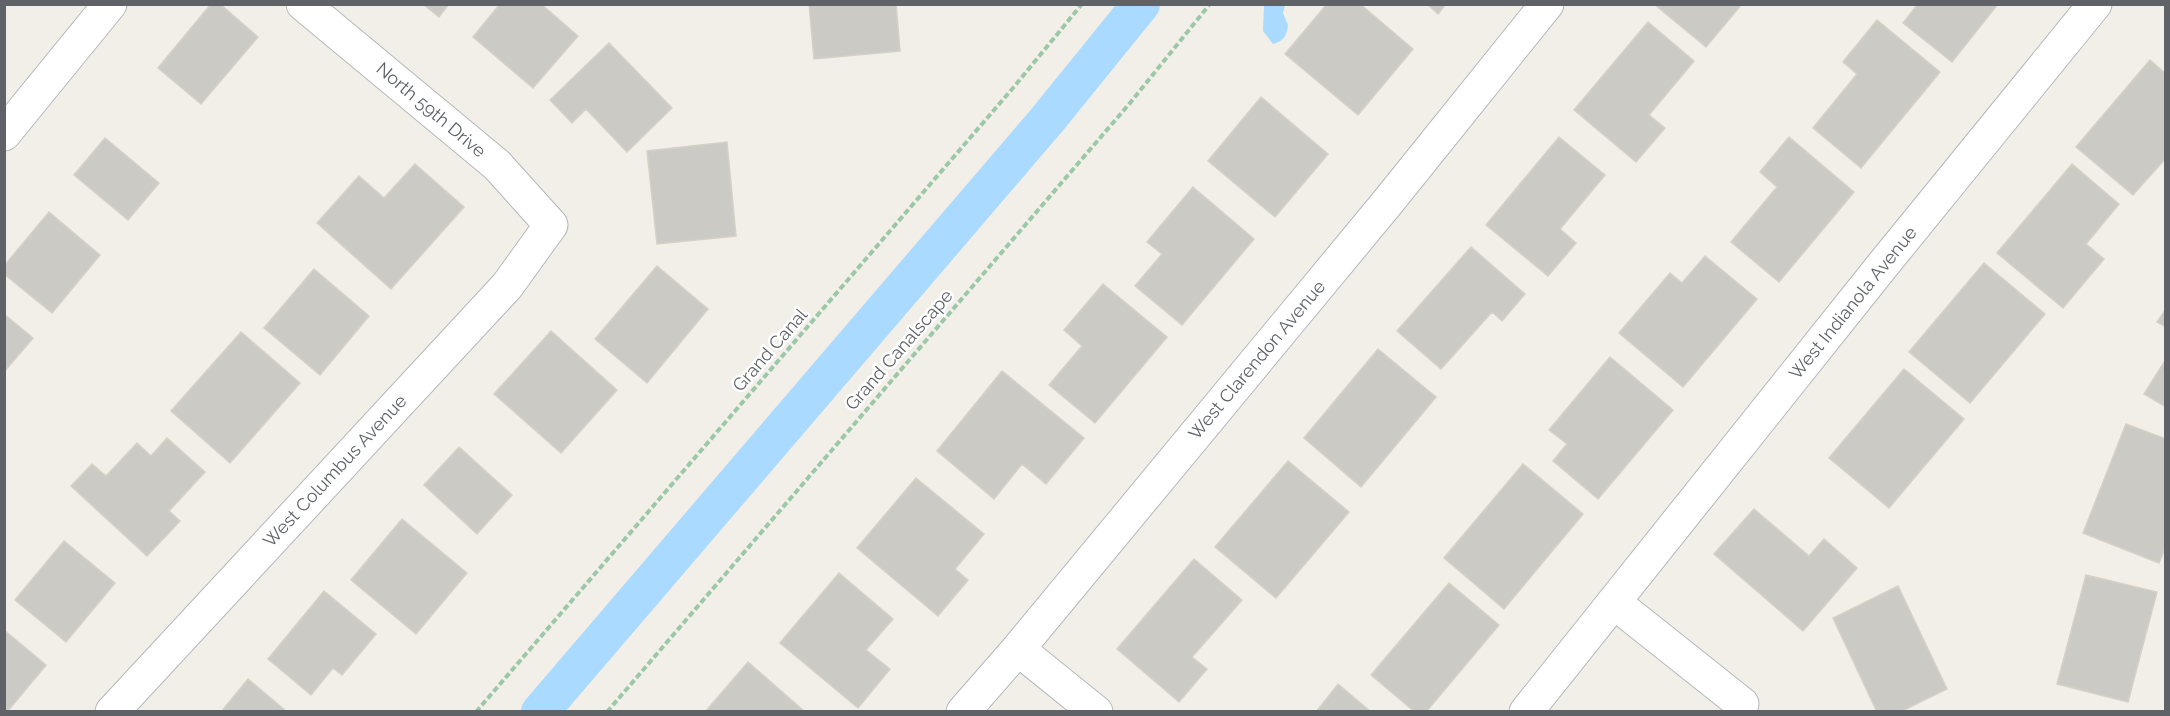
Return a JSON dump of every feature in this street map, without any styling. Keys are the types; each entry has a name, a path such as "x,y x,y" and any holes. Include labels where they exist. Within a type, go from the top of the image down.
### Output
{"street":[{"path":"4,134 110,4"},
{"name":"North 59th Drive","path":"303,4 497,165 551,225"},
{"name":"West Clarendon Avenue","path":"963,711 1018,649 1387,203 1547,4"},
{"name":"West Indianola Avenue","path":"1526,711 2095,4"},
{"name":"West Columbus Avenue","path":"112,711 507,286 551,225"},
{"path":"1615,603 1742,704"},
{"path":"1018,649 1096,711"}],"path":[{"name":"Grand Canal","path":"476,711 1006,97 1082,4"},
{"name":"Grand Canalscape","path":"607,711 1130,103 1210,4"}],"water":[{"path":"1264,5 1285,5 1283,13 1288,25 1287,32 1277,43 1273,44 1263,31"}],"building":[{"path":"211,4 220,4 258,37 201,104 158,68"},
{"path":"423,4 449,4 439,17"},
{"path":"500,4 541,4 578,36 533,88 473,37"},
{"path":"809,4 896,4 900,51 814,59"},
{"path":"1327,4 1360,4 1413,49 1358,115 1285,54"},
{"path":"1427,4 1446,4 1438,14"},
{"path":"1654,4 1742,4 1706,47"},
{"path":"1918,4 1998,4 1952,62 1903,23"},
{"path":"1877,20 1940,72 1861,168 1813,128 1857,74 1843,62"},
{"path":"1648,22 1694,61 1649,115 1665,128 1636,162 1574,110"},
{"path":"609,43 672,108 627,152 586,109 572,123 550,100"},
{"path":"2150,60 2166,74 2166,158 2133,195 2076,147"},
{"path":"1261,97 1328,154 1275,217 1208,161"},
{"path":"1559,137 1605,175 1560,229 1576,243 1548,276 1486,225"},
{"path":"1789,137 1854,192 1779,282 1731,242 1777,187 1760,172"},
{"path":"105,138 159,183 128,220 74,175"},
{"path":"727,142 736,236 657,244 647,151"},
{"path":"415,164 464,207 391,289 317,223 359,176 384,198"},
{"path":"2072,164 2119,204 2086,244 2104,259 2063,308 1997,253"},
{"path":"1193,187 1254,239 1182,325 1135,286 1162,254 1147,242"},
{"path":"49,212 100,255 52,313 4,274 4,266"},
{"path":"1471,247 1525,294 1502,321 1492,312 1441,369 1397,331"},
{"path":"1705,256 1757,299 1683,387 1619,333 1670,273 1682,283"},
{"path":"1984,263 2045,314 1970,403 1909,352"},
{"path":"657,266 708,309 647,383 595,339"},
{"path":"314,269 369,316 320,375 264,328"},
{"path":"1103,284 1167,337 1095,423 1049,385 1082,346 1064,330"},
{"path":"2166,309 2166,327 2157,322"},
{"path":"4,314 33,338 4,372"},
{"path":"551,331 617,390 561,453 494,394"},
{"path":"241,332 300,383 230,463 171,411"},
{"path":"1378,349 1436,397 1361,487 1304,438"},
{"path":"1610,357 1673,410 1598,499 1553,461 1567,444 1549,430"},
{"path":"2166,359 2166,407 2144,394"},
{"path":"1904,369 1964,419 1889,508 1829,458"},
{"path":"1002,371 1084,438 1046,484 1022,464 994,499 937,451"},
{"path":"2126,424 2166,439 2166,546 2159,563 2083,533"},
{"path":"167,438 205,472 169,511 180,521 147,556 71,486 92,464 106,476 137,443 151,456"},
{"path":"459,447 512,495 477,534 424,485"},
{"path":"1288,461 1349,512 1276,598 1215,547"},
{"path":"1523,464 1583,514 1504,609 1444,558"},
{"path":"916,478 984,534 955,569 968,580 938,616 857,548"},
{"path":"1754,509 1809,556 1824,539 1857,568 1803,631 1714,554"},
{"path":"402,519 467,573 416,634 351,580"},
{"path":"64,541 115,583 66,642 15,600"},
{"path":"1194,559 1242,600 1192,657 1207,669 1179,702 1117,649"},
{"path":"839,573 893,619 866,650 890,669 858,708 780,643"},
{"path":"2086,575 2157,592 2128,702 2057,684"},
{"path":"1449,583 1499,625 1426,712 1415,712 1371,675"},
{"path":"1898,586 1947,689 1900,712 1877,712 1833,618"},
{"path":"324,591 376,634 342,675 333,668 311,695 268,659"},
{"path":"4,630 46,665 7,712 4,712"},
{"path":"748,662 804,711 705,712"},
{"path":"248,679 287,712 221,712"},
{"path":"1338,684 1371,712 1316,712"}],"waterway":[{"path":"540,712 1047,120 1141,4"}]}
